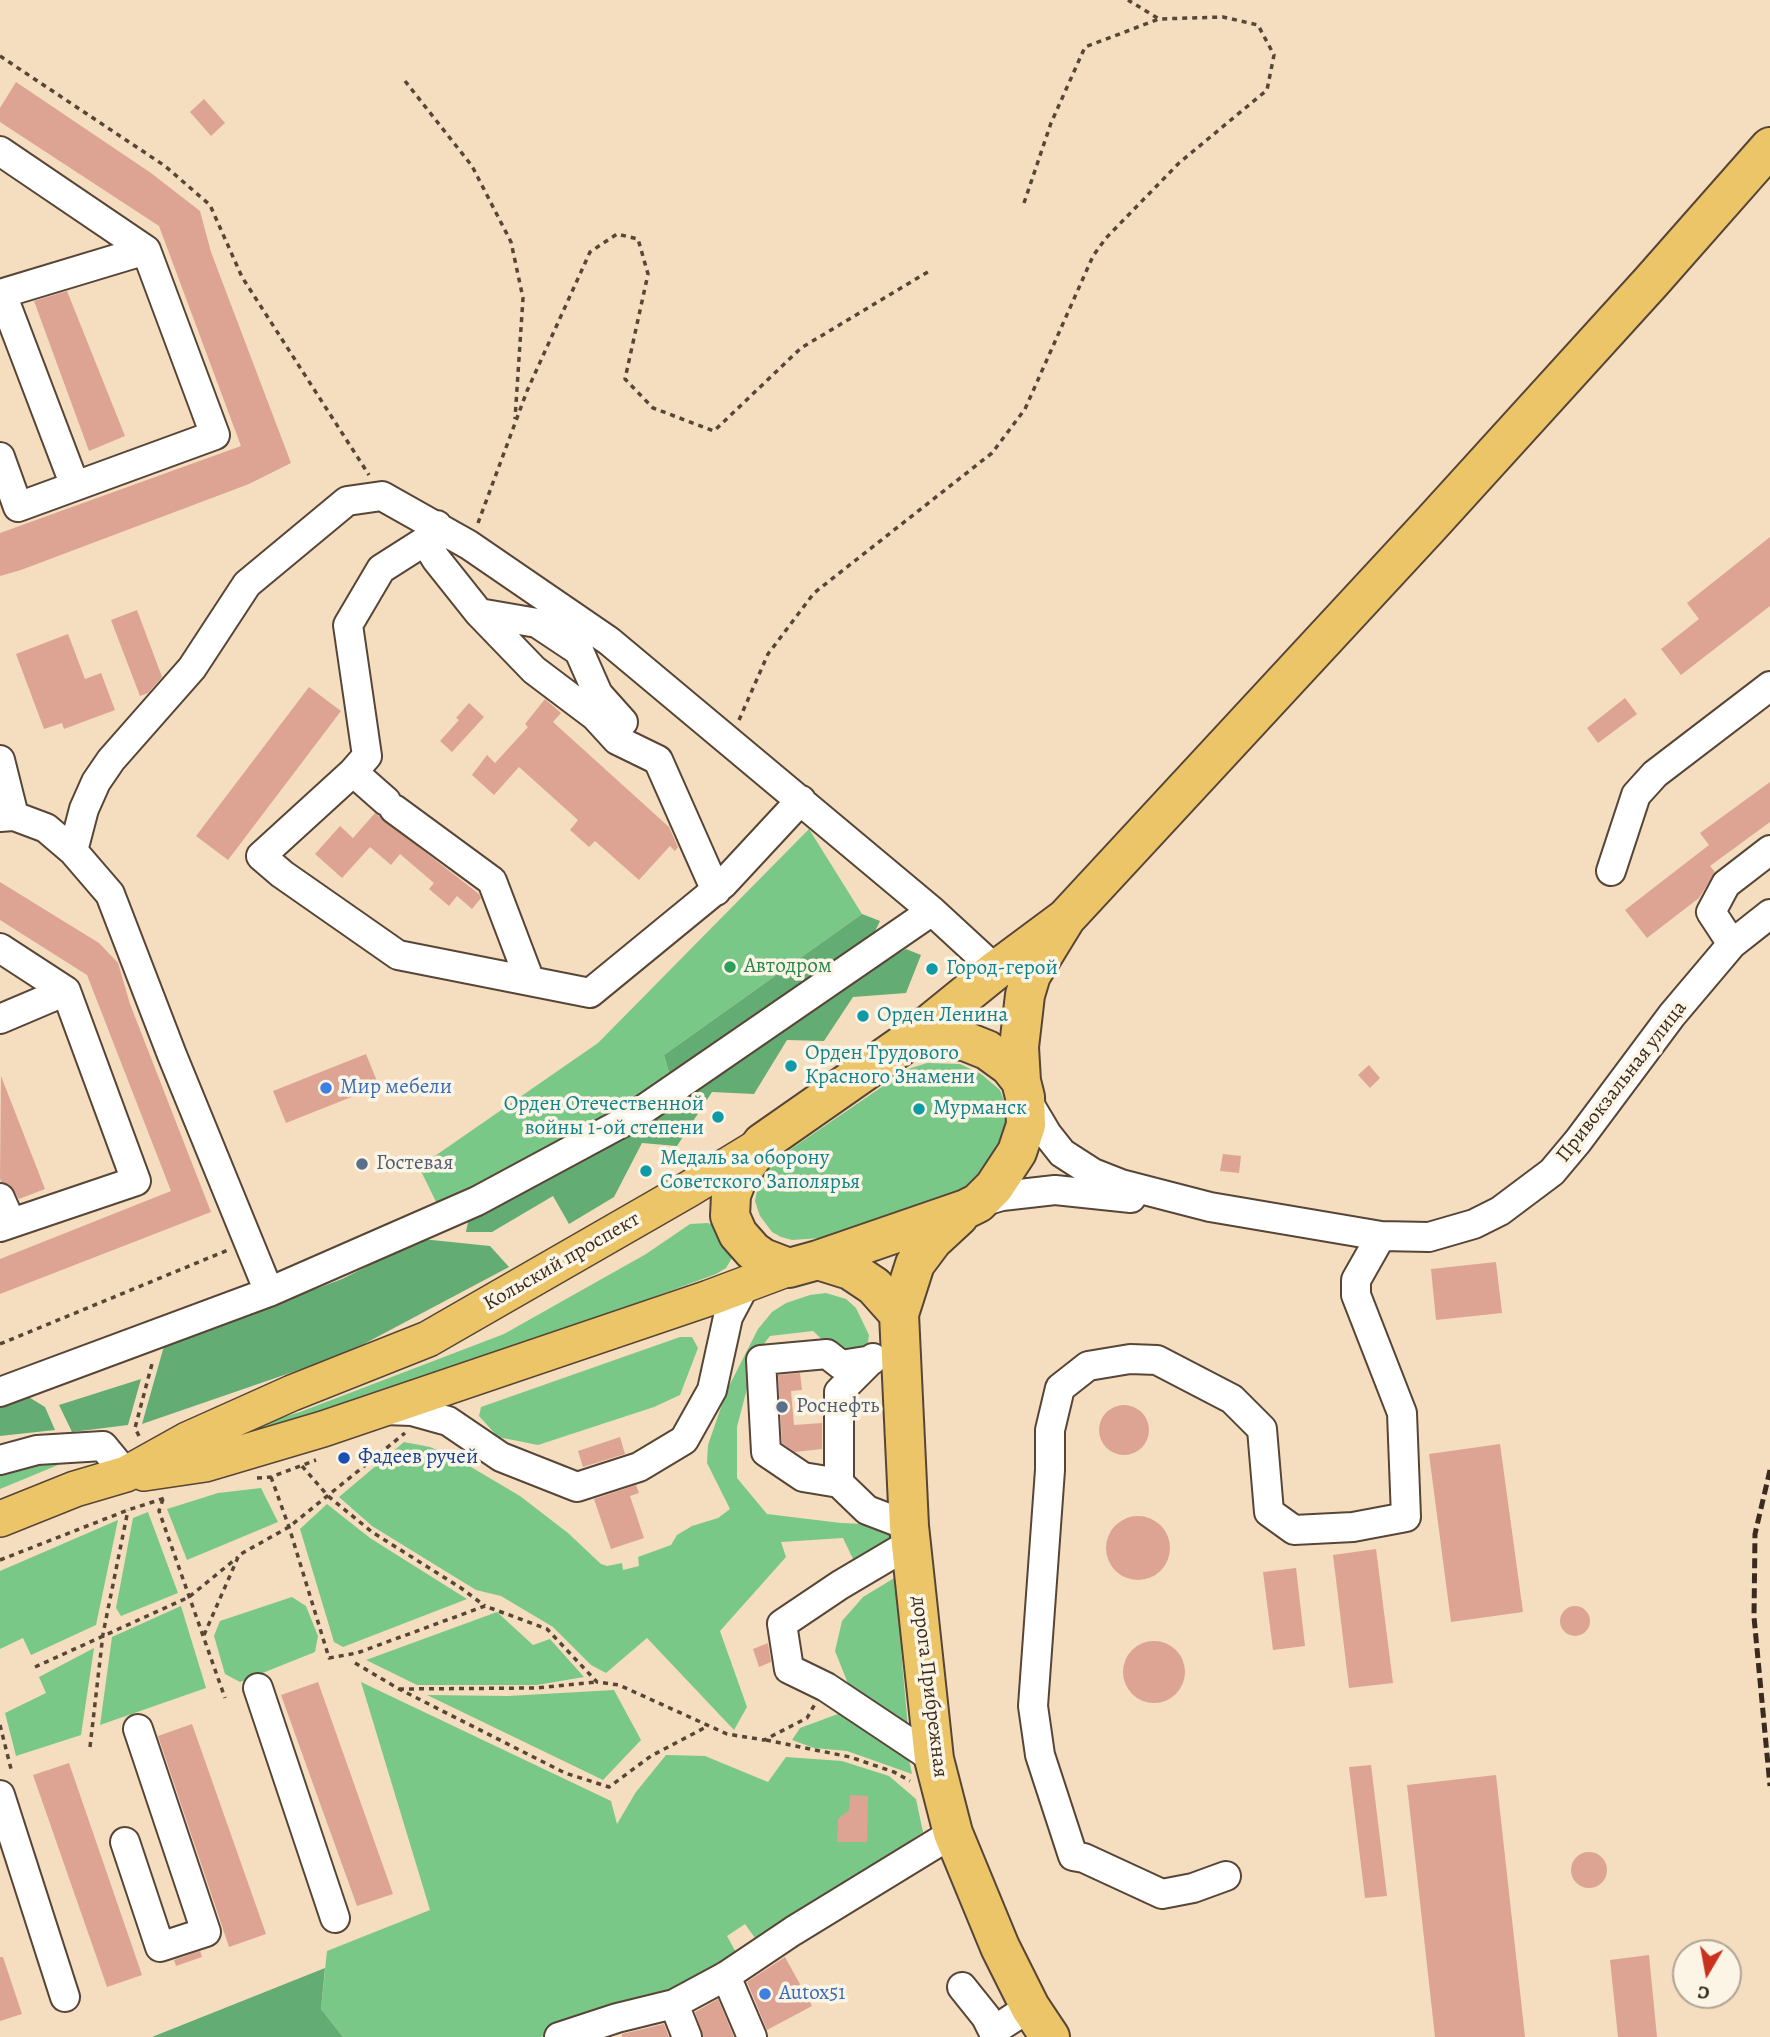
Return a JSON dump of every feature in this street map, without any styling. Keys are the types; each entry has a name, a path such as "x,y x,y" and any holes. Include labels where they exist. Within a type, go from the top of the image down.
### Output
{"highway":[{"path":"899,1314 915,1264 933,1240 994,1187 1017,1152 1026,1125 1019,1047 1025,995 1031,975 1066,918 1413,544 1770,147"},
{"name":"Кольский проспект","path":"762,1143 911,1039 1066,918"},
{"path":"911,1039 942,1037 967,1041 987,1050 1009,1066 1023,1089"},
{"path":"762,1143 738,1177 731,1195 730,1216 738,1234 763,1258 850,1270 874,1286 899,1314"},
{"name":"Кольский проспект","path":"804,1264 972,1206"},
{"name":"дорога Прибрежная","path":"899,1314 925,1771 1000,1947 1040,2022"}],"main road":[{"name":"Кольский проспект","path":"142,1469 187,1440 292,1393 428,1339 689,1189 762,1143"},
{"name":"Кольский проспект","path":"0,1519 75,1489 142,1469 205,1464 394,1421 804,1264"}],"street":[{"path":"0,150 146,250 215,435 19,507 0,457"},
{"path":"75,486 1,294 146,250"},
{"path":"73,850 84,808 96,782 111,760 192,668 247,584 347,501 382,496 431,533 470,545 610,641 801,800 827,826 932,911 996,971"},
{"path":"431,533 381,569 348,625 366,756 353,772 261,856 282,874 398,955 590,993 716,891 801,800"},
{"path":"431,533 436,559 479,613 534,670 594,716 617,740 658,760"},
{"path":"479,613 537,623 579,651 598,694 658,760 716,891"},
{"path":"1611,871 1636,795 1655,775 1770,686"},
{"path":"0,760 7,816 46,828 73,850 110,894 172,1055 269,1292"},
{"path":"353,772 390,805 492,881 530,981"},
{"path":"1732,944 1710,912 1726,884 1770,850"},
{"path":"0,1392 269,1292 477,1201 631,1118 932,911"},
{"name":"Привокзальная улица","path":"1207,1206 1381,1236 1429,1237 1474,1224 1500,1211 1552,1172 1672,1015 1732,944 1770,914"},
{"path":"0,948 66,991 136,1181 4,1216"},
{"path":"0,1019 66,991"},
{"path":"1023,1089 1047,1134 1062,1153 1093,1172 1121,1184 1207,1206"},
{"path":"972,1206 1002,1196 1055,1190 1207,1206"},
{"path":"1226,1876 1193,1888 1162,1894 1084,1858 1073,1856 1040,1755 1033,1706 1049,1484 1050,1430 1060,1388 1088,1366 1130,1359 1157,1360 1233,1399 1262,1429 1269,1512 1294,1530 1353,1527 1406,1517 1402,1413 1356,1296 1356,1280 1381,1236"},
{"path":"394,1421 412,1411 448,1421 501,1457 577,1486 639,1466 684,1440 712,1390 728,1317 745,1285"},
{"path":"839,1483 839,1392 872,1360 899,1314"},
{"path":"872,1360 841,1366 827,1354 761,1360 766,1452 803,1477 839,1483 867,1510 910,1535 782,1624 789,1669 826,1687 925,1771"},
{"path":"0,1460 37,1450 103,1446 142,1469"},
{"path":"258,1688 335,1919"},
{"path":"125,1842 160,1947 206,1932 138,1730"},
{"path":"6,1784 65,1997"},
{"path":"559,2037 620,2027 674,2004 726,1976 793,1931 953,1833"},
{"path":"726,1976 752,2037"},
{"path":"962,1987 986,2017 990,2035 1040,2022"},
{"path":"674,2004 687,2037"}],"path":[{"path":"1128,0 1159,19"},
{"path":"730,741 768,654 814,593 992,453 1025,409 1093,256 1106,239 1179,163 1267,90 1274,55 1258,25 1223,17 1159,19 1085,47 1051,123 1024,204"},
{"path":"0,56 165,166 210,205 242,277 382,496"},
{"path":"405,81 472,166 511,243 523,298 514,425"},
{"path":"470,545 527,391 590,252 617,234 638,239 648,274 625,379 653,408 714,430 801,348 931,270"},
{"path":"0,1344 248,1241"},
{"path":"154,1355 135,1428 142,1469 163,1500 159,1511 225,1698"},
{"path":"35,1667 189,1597 239,1555 289,1527 328,1496 394,1421"},
{"path":"302,1466 328,1496 372,1532 485,1606 547,1629 597,1682"},
{"path":"271,1477 329,1658 357,1653 485,1606"},
{"path":"90,1747 103,1634 128,1510"},
{"path":"204,1635 239,1555"},
{"path":"355,1662 399,1689 565,1773 608,1787 651,1756 709,1726"},
{"path":"399,1689 536,1688 597,1682 619,1685 727,1734 850,1757 894,1772 925,1771"},
{"path":"764,1740 807,1717 826,1687"},
{"path":"0,1725 6,1784"}],"green space":[{"name":"Автодром","path":"809,829 862,914 664,1055 671,1079 636,1103 439,1208 419,1167 598,1043"},
{"path":"862,914 880,921 870,942 671,1079 664,1055"},
{"path":"906,949 921,955 906,993 853,997 824,1041 787,1040 754,1094 712,1092 677,1146 642,1143 614,1197 569,1224 553,1196 492,1232 466,1232 469,1217 642,1126 863,972"},
{"path":"927,1063 960,1064 981,1074 1000,1090 1009,1114 1009,1140 975,1185 821,1238 792,1240 772,1232 760,1216 755,1201 758,1185 769,1164 908,1069"},
{"path":"708,1223 722,1229 731,1245 732,1258 726,1268 716,1274 513,1349 172,1466 254,1426 300,1412 504,1334 646,1254 690,1224"},
{"path":"422,1239 490,1246 509,1267 345,1354 142,1424 164,1346 342,1279"},
{"path":"826,1293 846,1299 856,1308 869,1335 867,1349 858,1356 831,1348 813,1331 770,1336 756,1354 737,1427 737,1478 767,1514 841,1523 886,1525 893,1543 853,1559 843,1538 781,1542 786,1557 720,1631 747,1707 734,1730 647,1638 606,1673 591,1665 553,1627 501,1596 476,1590 372,1526 339,1497 404,1442 430,1447 454,1457 520,1496 568,1533 601,1564 607,1566 622,1563 623,1570 639,1566 638,1557 671,1545 677,1535 692,1526 718,1518 730,1509 707,1463 708,1445 727,1390 758,1329 772,1312 786,1303"},
{"path":"680,1337 692,1337 698,1348 680,1395 654,1407 538,1445 498,1437 479,1416 481,1407"},
{"path":"141,1379 128,1425 72,1432 59,1405"},
{"path":"22,1393 45,1407 55,1430 0,1436 0,1402"},
{"path":"75,1458 0,1489 0,1466"},
{"path":"261,1488 278,1522 187,1560 167,1509 218,1493"},
{"path":"327,1504 370,1538 467,1599 343,1647 334,1642 300,1529"},
{"path":"148,1512 178,1593 121,1616 116,1608 133,1518"},
{"path":"118,1520 96,1625 31,1655 23,1638 0,1649 0,1571"},
{"path":"896,1577 909,1739 849,1686 835,1651 842,1621 863,1597"},
{"path":"292,1597 306,1606 318,1636 315,1652 240,1682 225,1674 214,1636 220,1621"},
{"path":"181,1606 206,1688 100,1725 112,1637"},
{"path":"497,1612 533,1645 550,1639 584,1677 537,1685 417,1685 366,1660"},
{"path":"94,1648 81,1735 16,1756 5,1713 46,1693 39,1677"},
{"path":"361,1682 611,1801 617,1824 636,1792 666,1755 705,1756 768,1782 786,1757 842,1761 889,1776 916,1799 923,1832 760,1945 745,1924 727,1936 739,1958 683,1994 540,2037 343,2037 321,2009 327,1951 430,1910"},
{"path":"614,1690 641,1740 603,1780 427,1695 508,1696"},
{"path":"846,1711 906,1746 912,1774 847,1751 814,1748 792,1740 800,1728"},
{"path":"325,1968 321,2009 343,2037 152,2037"}],"building":[{"path":"16,82 151,173 200,211 211,252 291,463 249,484 0,576 0,533 241,446 159,226 0,122 0,108"},
{"path":"204,99 225,123 211,136 190,112"},
{"path":"67,291 125,436 89,451 34,301"},
{"path":"1770,537 1770,606 1681,675 1661,649 1699,619 1687,603"},
{"path":"137,610 162,677 148,693 140,696 111,620"},
{"path":"68,634 85,679 101,673 115,710 64,729 62,723 44,729 16,654"},
{"path":"309,687 341,711 228,860 196,836"},
{"path":"1625,698 1637,714 1598,743 1587,728"},
{"path":"545,699 561,713 553,722 669,827 678,847 675,851 670,846 639,880 595,841 589,847 570,830 578,820 519,767 494,795 472,775 487,755 495,763 528,727 525,724"},
{"path":"469,703 484,717 452,752 440,741 459,720 456,718"},
{"path":"1770,782 1770,822 1710,866 1715,872 1699,898 1647,938 1625,910 1709,845 1700,833"},
{"path":"375,813 479,894 481,898 472,909 457,896 449,906 429,889 434,883 400,854 391,865 370,847 342,878 315,854 340,826 353,838"},
{"path":"0,882 99,943 118,963 130,1004 211,1212 0,1294 0,1259 171,1191 87,975 0,920"},
{"name":"Мир мебели","path":"366,1054 379,1086 286,1123 273,1091"},
{"path":"1369,1065 1380,1078 1370,1088 1358,1075"},
{"path":"1,1076 45,1189 19,1199 10,1185 1,1182 0,1178"},
{"path":"1223,1154 1241,1156 1239,1173 1220,1171"},
{"path":"1496,1262 1502,1313 1436,1320 1431,1269"},
{"path":"800,1373 802,1390 791,1391 794,1425 822,1423 822,1449 795,1452 782,1443 778,1375"},
{"path":"1124,1405 1141,1413 1149,1430 1141,1447 1124,1455 1107,1447 1099,1430 1107,1413"},
{"path":"620,1437 625,1454 583,1467 578,1451"},
{"path":"1500,1444 1523,1612 1451,1622 1429,1454"},
{"path":"636,1485 639,1493 630,1496 644,1538 611,1549 594,1499"},
{"path":"1138,1516 1156,1522 1164,1530 1170,1548 1164,1566 1156,1574 1138,1580 1120,1574 1112,1566 1106,1548 1112,1530 1120,1522"},
{"path":"1376,1549 1393,1683 1349,1688 1333,1555"},
{"path":"1296,1568 1305,1646 1273,1650 1263,1572"},
{"path":"1575,1606 1581,1607 1589,1615 1589,1627 1581,1635 1575,1636 1569,1635 1561,1627 1560,1621 1561,1615 1569,1607"},
{"path":"1154,1641 1166,1643 1176,1650 1183,1660 1183,1684 1176,1694 1166,1701 1154,1703 1142,1701 1132,1694 1125,1684 1123,1672 1125,1660 1132,1650 1142,1643"},
{"path":"768,1643 771,1662 759,1667 753,1649"},
{"path":"318,1682 393,1894 357,1906 281,1695"},
{"path":"192,1724 266,1934 229,1947 158,1736"},
{"path":"69,1763 142,1975 107,1987 33,1775"},
{"path":"1371,1765 1387,1896 1365,1898 1349,1767"},
{"path":"1496,1775 1525,2037 1435,2037 1407,1785"},
{"path":"850,1795 868,1796 867,1842 837,1842 838,1819 849,1810"},
{"path":"1589,1852 1602,1857 1607,1870 1602,1883 1589,1888 1576,1883 1571,1870 1576,1857"},
{"path":"200,1951 202,1957 176,1966 174,1960"},
{"path":"1649,1955 1657,2037 1618,2037 1610,1960"},
{"path":"0,1957 3,1957 22,2014 0,2021"},
{"path":"785,1957 812,2006 767,2030 747,1982"},
{"path":"718,1999 734,2037 703,2037 695,2012"},
{"path":"664,2024 669,2037 622,2037 622,2034"}],"railway":[{"path":"1770,1470 1755,1534 1754,1617 1770,1786"}],"place":[{"name":"Автодром","path":"730,967"},
{"name":"Город-герой","path":"932,969"},
{"name":"Орден Ленина","path":"863,1016"},
{"name":"Орден Трудового Красного Знамени","path":"791,1066"},
{"name":"Мир мебели","path":"326,1088"},
{"name":"Мурманск","path":"919,1109"},
{"name":"Орден Отечественной войны 1-ой степени","path":"718,1117"},
{"name":"Гостевая","path":"362,1164"},
{"name":"Медаль за оборону Советского Заполярья","path":"646,1171"},
{"name":"Роснефть","path":"782,1407"},
{"name":"Фадеев ручей","path":"344,1458"},
{"name":"Autox51","path":"765,1994"}]}
